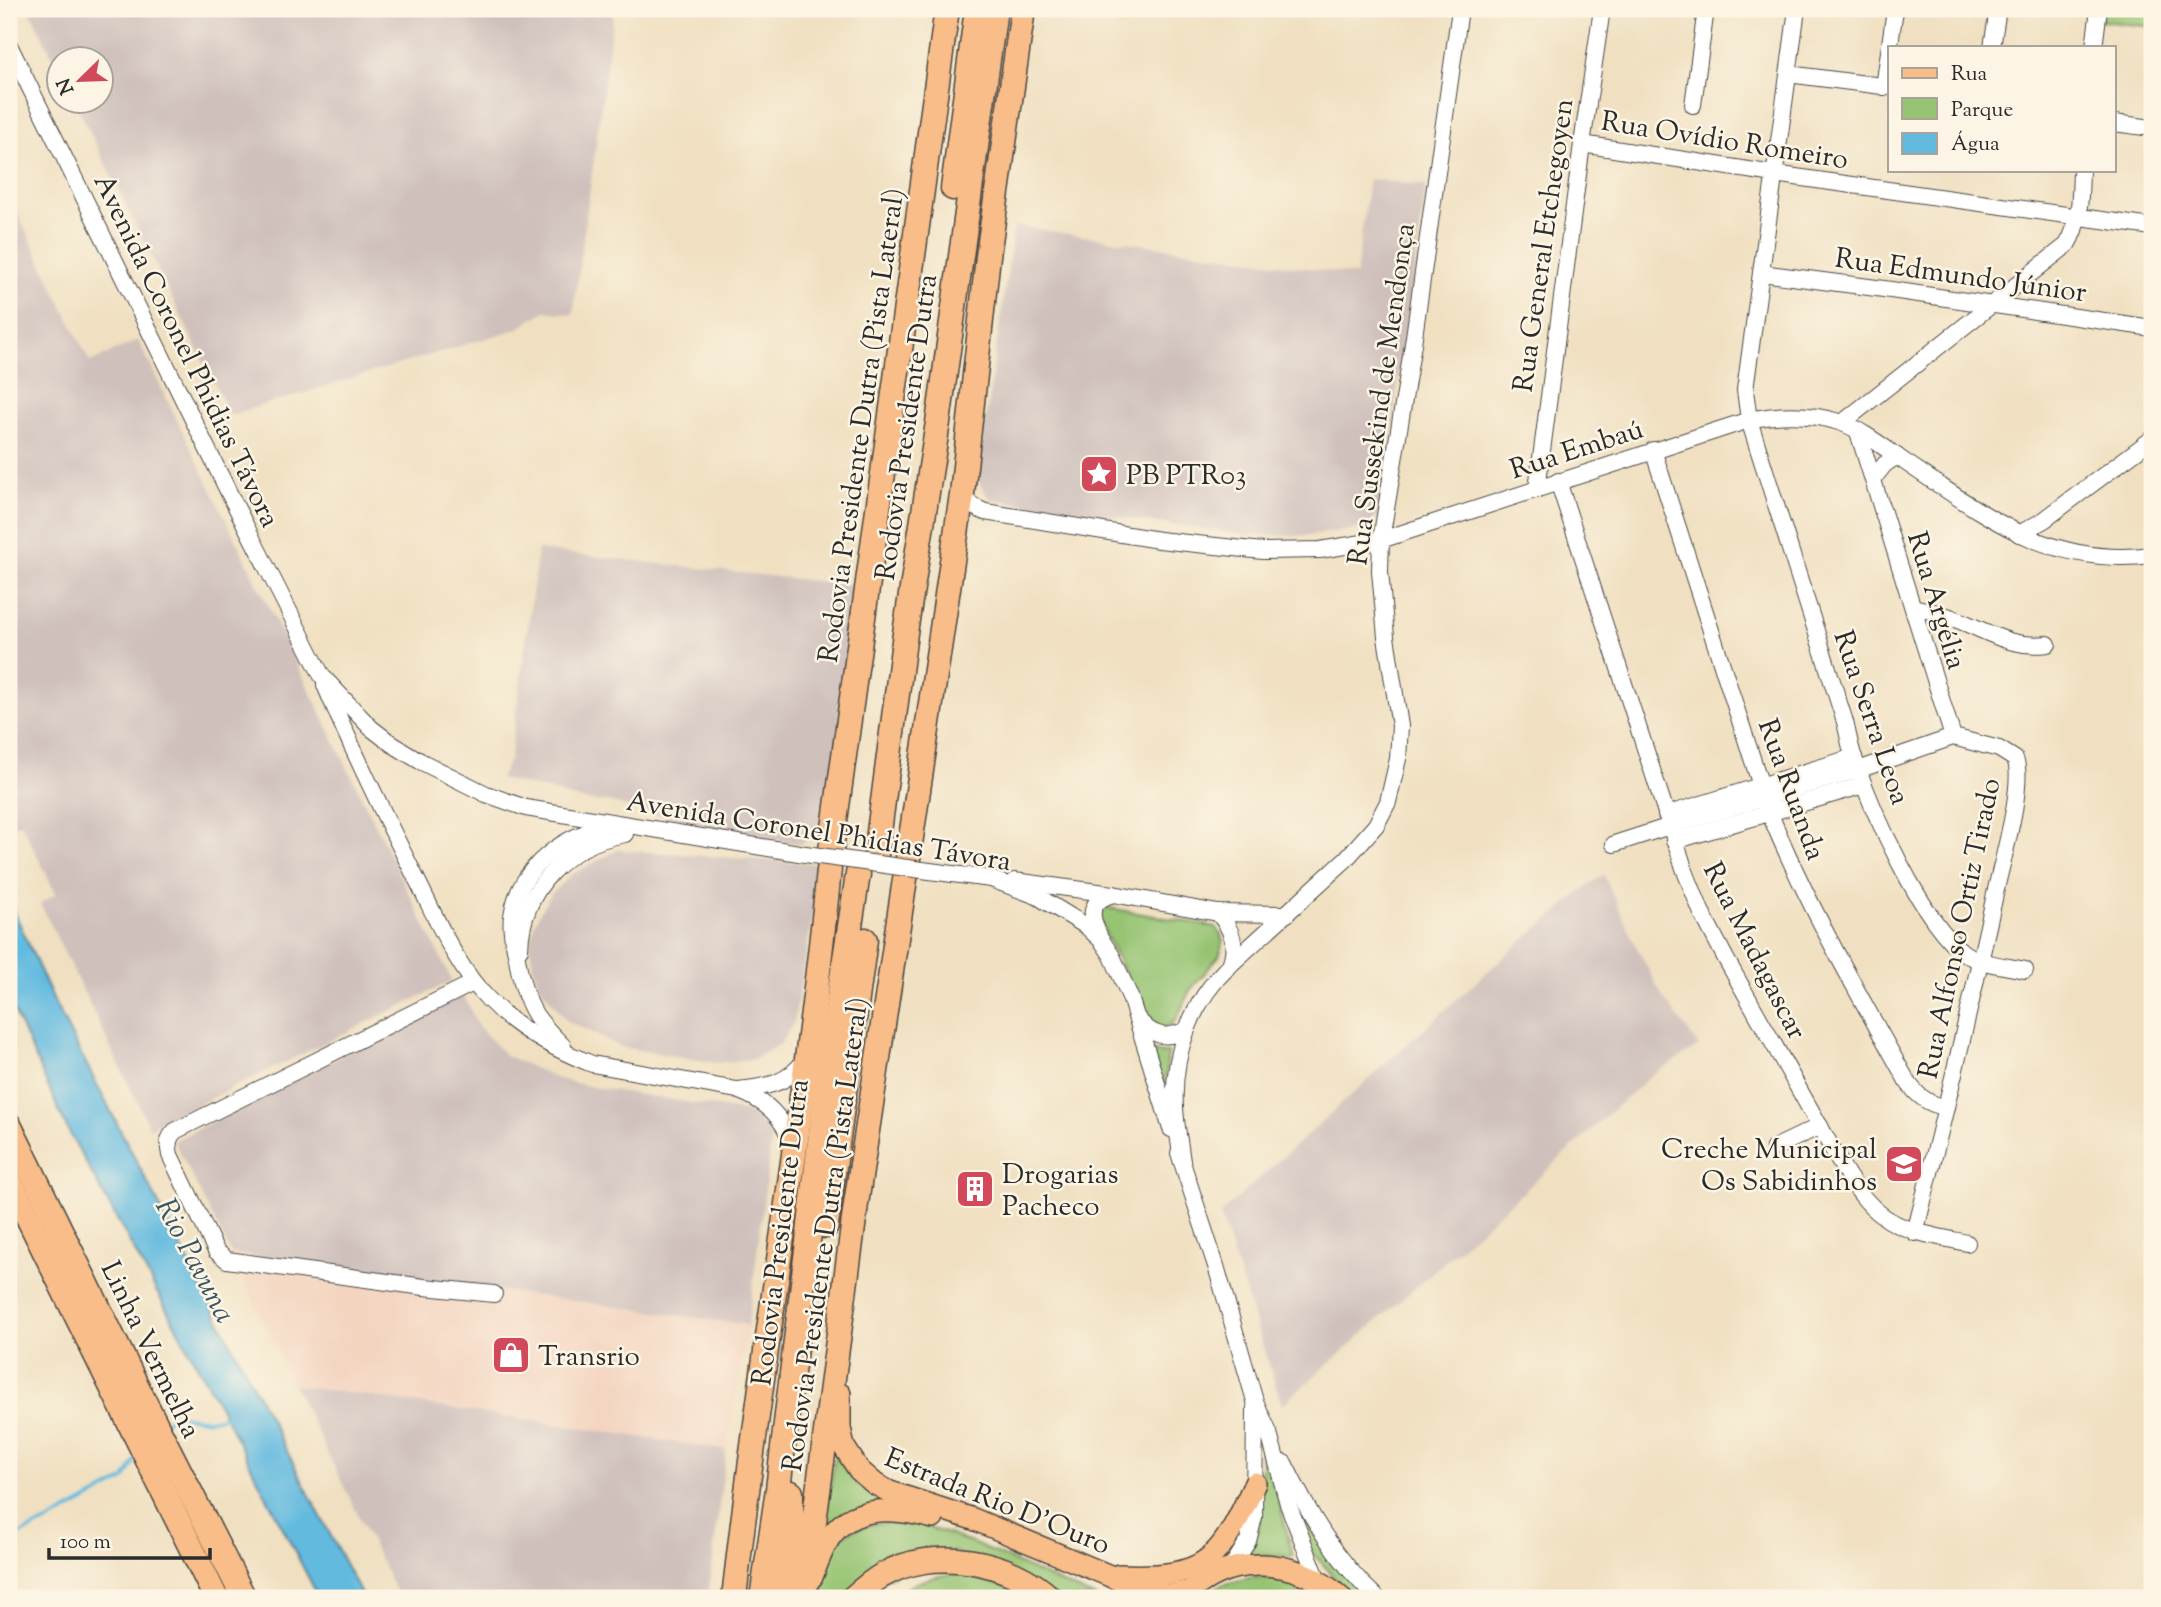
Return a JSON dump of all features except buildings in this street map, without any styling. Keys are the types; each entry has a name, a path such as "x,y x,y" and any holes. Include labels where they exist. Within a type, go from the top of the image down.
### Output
{"highway":[{"name":"Rodovia Presidente Dutra (Pista Lateral)","path":"734,1598 749,1465 794,1152 820,1048 850,862 836,825 947,9"},
{"path":"926,155 969,9"},
{"name":"Rodovia Presidente Dutra","path":"777,1598 791,1493 850,862 977,9"},
{"name":"Rodovia Presidente Dutra","path":"850,862 905,633 939,416 995,9"},
{"name":"Rodovia Presidente Dutra (Pista Lateral)","path":"797,1597 842,1315 856,1204 911,869 938,652 962,494 988,256 1023,9"},
{"path":"938,652 939,416"},
{"name":"Rodovia Presidente Dutra","path":"762,1598 778,1489 820,1048"},
{"name":"Linha Vermelha","path":"9,1125 142,1423 150,1466 216,1598"},
{"name":"Linha Vermelha","path":"9,1179 142,1423 168,1449 244,1598"},
{"path":"791,1493 791,1533 797,1597"},
{"path":"853,1598 884,1574 901,1567 959,1559 1010,1572 1033,1584 1050,1598"},
{"path":"879,1598 919,1572 959,1559"}],"main road":[{"name":"Estrada Rio D'Ouro","path":"842,1315 840,1428 847,1453 863,1474 890,1492 973,1519 1151,1593 1187,1595"},
{"path":"1105,1574 1159,1576 1178,1573 1207,1560 1235,1527 1255,1483"},
{"name":"Estrada Rio D'Ouro","path":"797,1597 839,1527 862,1514 889,1510 952,1524 1090,1580 1125,1598"},
{"path":"1187,1595 1209,1577 1231,1568 1266,1564 1284,1566 1318,1580 1341,1598"}],"street":[{"name":"Rua Sussekind de Mendonça","path":"1182,1162 1175,1107 1179,1055 1186,1030 1199,1001 1213,981 1346,859 1376,825 1388,802 1393,783 1400,726 1386,637 1380,571 1381,540 1413,344 1460,9"},
{"name":"Rua General Etchegoyen","path":"1536,489 1581,144 1602,9"},
{"path":"1693,105 1706,9"},
{"name":"Rua Serra Leoa","path":"1797,9 1745,390 1749,420 1859,770 1887,835 1945,936 1973,958 2025,970"},
{"path":"1891,46 1895,9"},
{"path":"1992,46 1998,9"},
{"path":"2094,46 2099,9"},
{"name":"Avenida Coronel Phidias Távora","path":"9,45 14,67 322,676 353,751 397,841 443,932 473,983 517,1025 571,1056 611,1069 737,1090 759,1100 777,1114 786,1128 794,1152"},
{"path":"1788,74 1887,87"},
{"path":"2116,123 2152,128"},
{"name":"Rua Ovídio Romeiro","path":"1581,144 2152,227"},
{"path":"1842,423 2061,252 2074,233 2078,217 2081,172"},
{"name":"Rua Edmundo Júnior","path":"1761,273 2152,328"},
{"name":"Rua Embaú","path":"962,494 972,506 985,512 1158,540 1262,551 1320,550 1381,540 1749,420 1766,416 1794,416 1842,423 1897,456 1973,508 2039,542 2076,554 2109,557 2152,555"},
{"name":"Rua Argélia","path":"1858,432 1953,737"},
{"path":"2019,534 2044,520 2152,439"},
{"name":"Rua Ruanda","path":"1653,450 1765,799 1798,880 1907,1081 1921,1098 1946,1108"},
{"path":"1872,479 1885,464 1897,456"},
{"name":"Rua Madagascar","path":"1558,481 1670,827 1701,911 1726,959 1852,1184 1872,1209 1893,1224 1915,1233 1967,1244"},
{"path":"956,533 967,522 985,512"},
{"path":"2039,542 2044,520"},
{"path":"1913,607 1956,619 2003,640 2034,646 2048,644"},
{"name":"Avenida Coronel Phidias Távora","path":"322,676 371,728 392,744 486,794 540,811 629,826 805,854 991,879 1037,896 1086,926 1102,941 1121,974 1219,1277 1255,1401 1269,1433 1288,1504 1318,1580"},
{"path":"1614,844 1859,770 1953,737"},
{"name":"Rua Alfonso Ortiz Tirado","path":"1915,1233 1981,960 2011,821 2018,769 2015,759 2008,753 1953,737"},
{"path":"1670,827 1859,770"},
{"path":"571,1056 534,1013 523,988 512,934 512,917 520,890 532,871 549,853 574,838 597,830 629,826"},
{"path":"519,971 520,944 526,914 535,893 551,871 569,856 593,843 622,835 666,832"},
{"path":"991,879 1113,894 1218,914 1287,914"},
{"path":"1102,941 1093,912 1099,899 1113,894"},
{"path":"1218,914 1229,929 1234,945 1230,965"},
{"path":"473,983 175,1131 168,1143 170,1155 216,1251 227,1260 494,1294"},
{"path":"1136,1017 1149,1031 1162,1037 1186,1030"},
{"name":"Avenida Coronel Phidias Távora","path":"737,1090 782,1082 820,1048"},
{"path":"1774,1148 1821,1129"},
{"name":"Avenida Coronel Phidias Távora","path":"1231,1568 1248,1541 1254,1517 1255,1401"},
{"path":"1269,1433 1301,1498 1319,1527 1346,1566 1377,1598"}],"shaded area":[{"path":"29,9 614,9 573,315 545,311 517,329 230,415 82,116 116,116 116,46 47,46"},
{"path":"1369,179 1426,186 1381,502 1378,514 1370,523 1358,529 1304,536 1246,535 989,498 977,480 1014,226 1356,275"},
{"path":"9,196 90,362 138,340 452,981 150,1128 40,903 56,894 21,823 14,826 9,815"},
{"path":"538,550 860,586 826,828 801,844 730,834 608,802 586,801 500,779 510,759"},
{"path":"618,850 822,864 794,1022 780,1044 754,1059 716,1063 621,1047 567,1021 539,985 530,946 534,925 551,894 572,874"},
{"path":"1604,875 1636,946 1663,997 1699,1046 1649,1077 1282,1405 1220,1214 1508,953"},
{"path":"463,994 478,1026 505,1055 558,1079 748,1112 772,1133 748,1325 231,1253 174,1141"},
{"name":"Transrio","path":"231,1253 748,1325 726,1450 294,1385"},
{"path":"294,1385 726,1450 708,1598 399,1598"}],"green space":[{"path":"2103,9 2152,9 2152,27 2101,21"},
{"path":"1103,907 1216,927 1221,935 1223,943 1219,956 1190,990 1176,1020 1166,1028 1150,1029 1096,913"},
{"path":"1151,1050 1168,1053 1164,1092"},
{"path":"1263,1440 1293,1556 1248,1555 1259,1530"},
{"path":"835,1453 858,1484 893,1503 824,1531"},
{"path":"1296,1502 1320,1542 1366,1598 1353,1598 1309,1549"},
{"path":"888,1523 915,1524 962,1539 1097,1598 1060,1598 952,1551 841,1598 815,1598 823,1567 835,1544 856,1529"},
{"path":"960,1573 1002,1585 1025,1598 891,1598 923,1581"},
{"path":"1253,1577 1286,1581 1319,1598 1199,1598 1221,1585"}],"water":[{"path":"9,900 55,1004 363,1598 319,1598 225,1416 67,1128 9,1000"}],"waterway":[{"path":"164,1422 176,1415 209,1420 227,1416"},
{"path":"9,1539 49,1521 125,1479 137,1457"}],"place":[{"name":"PB PTR03","path":"1099,474"},
{"name":"Creche Municipal Os Sabidinhos","path":"1904,1164"},
{"name":"Drogarias Pacheco","path":"975,1189"},
{"name":"Transrio","path":"511,1355"}],"water label":[{"name":"Rio Pavuna","path":"196,1260"}]}
